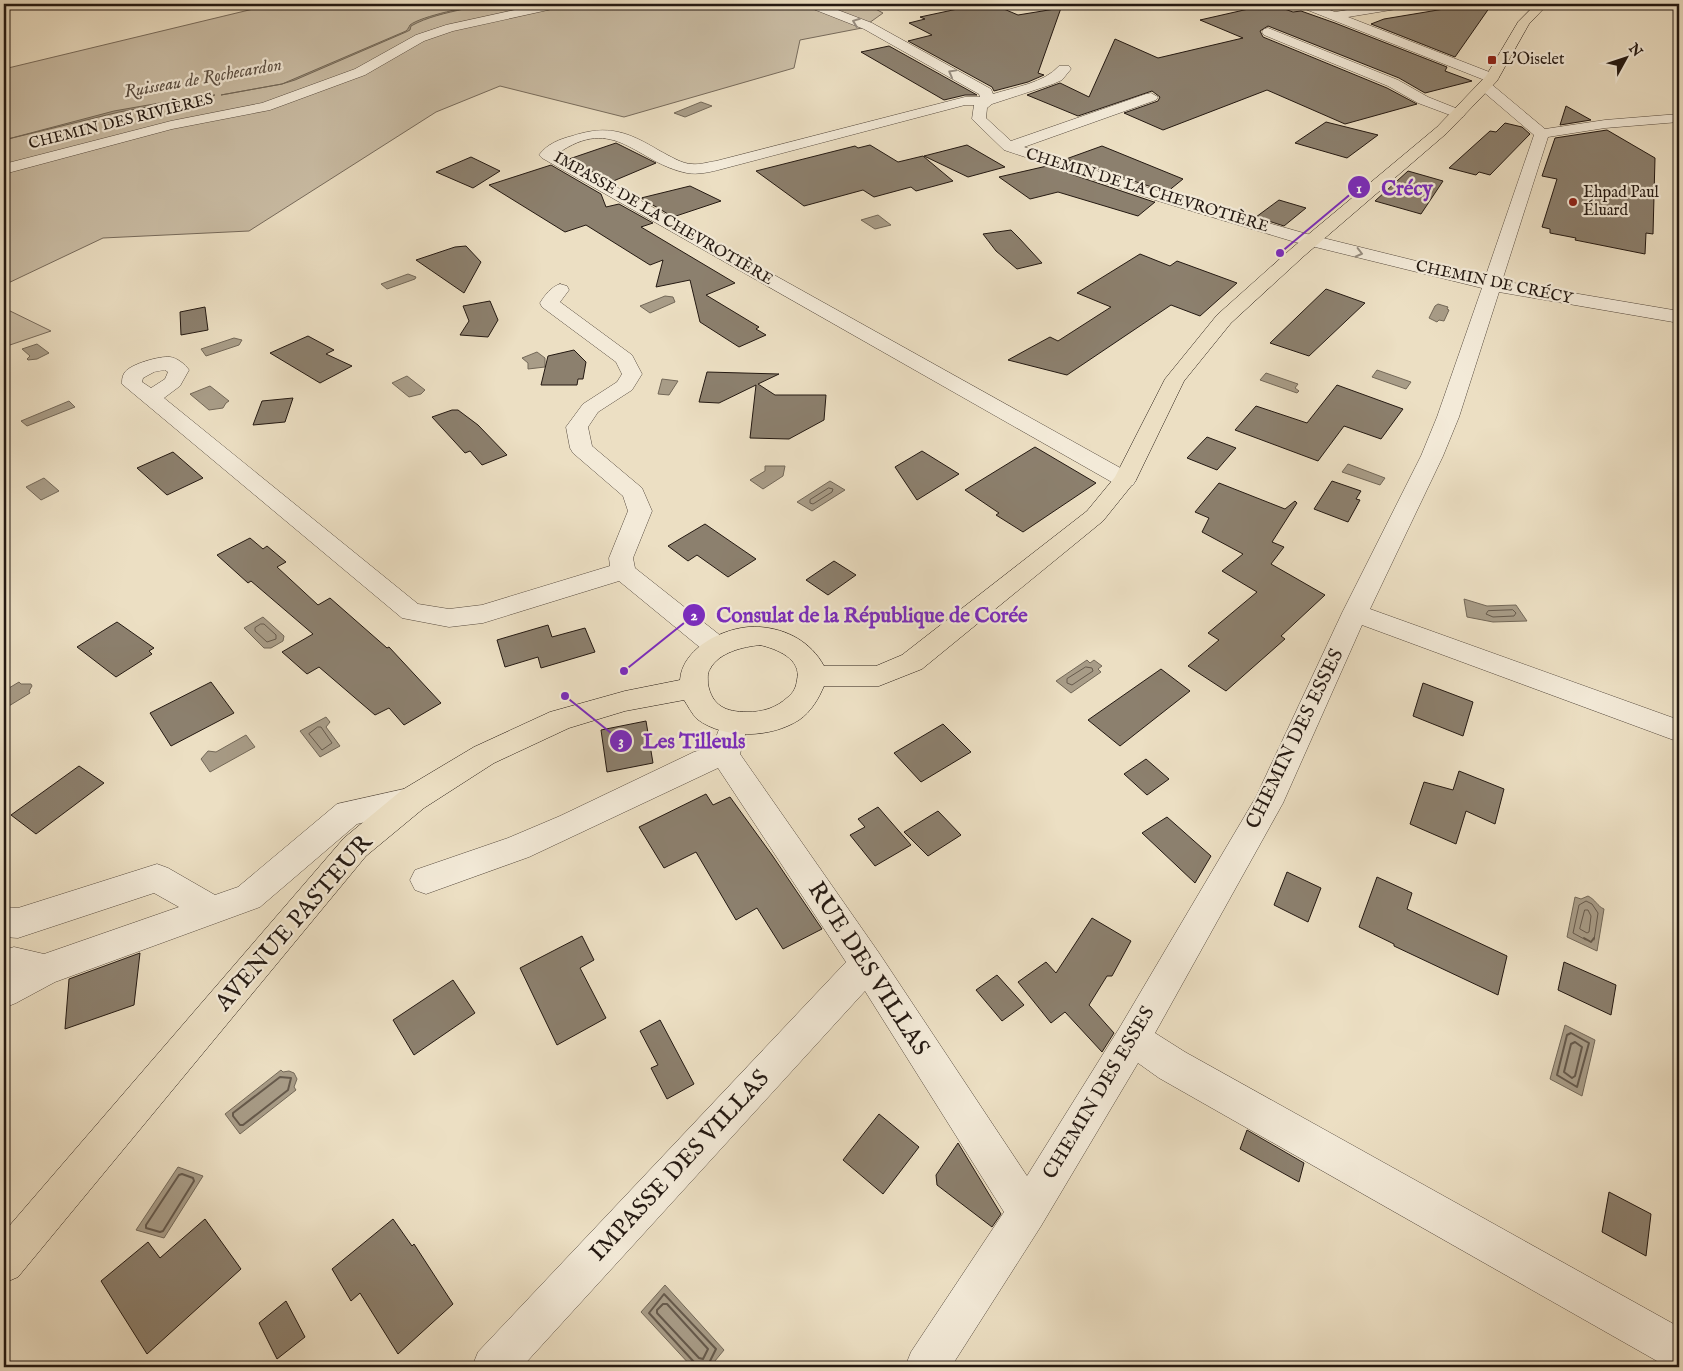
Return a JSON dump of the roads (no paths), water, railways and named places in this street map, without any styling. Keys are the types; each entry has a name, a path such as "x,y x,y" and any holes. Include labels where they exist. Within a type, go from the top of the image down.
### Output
{"main road":[{"path":"812,675 879,676 912,662 1095,516 1125,480 1175,379 1224,319 1458,114 1488,82 1524,22 1542,4"},
{"path":"747,636 760,636 779,640 793,646 805,657 812,675 810,690 796,710 778,719 756,724 734,723 714,715 700,704 693,688 694,673 700,660 728,641 747,636"},
{"name":"AVENUE PASTEUR","path":"4,1263 355,847 413,799 484,755 560,720 625,702 693,688"}],"street":[{"name":"CHEMIN DES RIVIÈRES","path":"4,169 171,124 265,107 360,72 428,35 450,28 557,4"},
{"path":"812,4 868,26 986,92 987,101 1048,82 1057,77 1064,69"},
{"path":"1304,4 1488,82 1542,134 1605,124 1679,118"},
{"path":"1333,16 1403,4"},
{"path":"1268,32 1393,84 1423,100 1458,114"},
{"path":"1008,147 1151,97"},
{"name":"IMPASSE DE LA CHEVROTIÈRE","path":"987,101 965,101 716,166 691,169 674,164 622,136 606,132 580,137 553,149 548,155 1125,480"},
{"name":"CHEMIN DE LA CHEVROTIÈRE","path":"987,101 980,107 978,119 1008,147 1161,197 1311,241"},
{"name":"CHEMIN DES ESSES","path":"926,1367 1026,1212 1133,1039 1268,802 1355,613 1432,456 1448,417 1542,134"},
{"name":"CHEMIN DE CRÉCY","path":"1311,241 1491,286 1679,317"},
{"path":"560,290 549,303 625,359 632,374 626,386 590,408 578,427 581,448 634,493 640,511 621,558 623,571 717,647"},
{"path":"151,398 411,612 448,618 483,614 623,571"},
{"path":"1355,613 1679,731"},
{"path":"426,880 526,844 571,825 704,760 726,755 734,723"},
{"name":"RUE DES VILLAS","path":"726,755 867,964 1026,1212"},
{"path":"4,992 44,970 249,898 348,813 413,799"},
{"path":"4,922 18,923 157,878 214,911"},
{"path":"4,967 14,962 44,970"},
{"name":"IMPASSE DES VILLAS","path":"494,1367 867,964"},
{"path":"1133,1039 1181,1070 1679,1350"}],"water":[{"path":"486,4 424,20 411,26 410,30 406,32 282,84 406,31 410,25 424,18"},
{"path":"215,95 119,112 4,140 114,111"},
{"path":"701,102 712,106 685,117 674,113"},
{"path":"878,215 891,225 875,229 861,220"},
{"path":"408,274 416,277 415,279 387,289 381,284"},
{"path":"665,296 673,297 675,302 650,313 640,306"},
{"path":"1438,304 1448,307 1447,309 1449,310 1444,321 1439,320 1437,322 1429,318"},
{"path":"234,338 242,340 239,345 206,356 201,349"},
{"path":"37,344 49,353 37,359 28,360 30,356 22,349"},
{"path":"537,352 545,358 545,367 528,369 528,363 522,358"},
{"path":"1377,370 1411,382 1406,389 1372,377"},
{"path":"1266,373 1298,384 1295,388 1299,391 1297,393 1260,380"},
{"path":"407,376 425,390 421,394 409,397 392,383"},
{"path":"662,379 678,381 669,395 658,394"},
{"path":"210,386 229,401 223,408 209,410 190,394"},
{"path":"69,401 75,407 27,426 21,421"},
{"path":"1348,464 1385,478 1380,485 1342,472"},
{"path":"765,466 785,466 783,476 763,489 750,480 765,471"},
{"path":"44,478 59,491 41,500 26,487"},
{"path":"830,481 845,490 812,511 797,502"},
{"path":"1464,599 1487,606 1516,605 1527,621 1493,622 1467,617"},
{"path":"263,617 284,636 283,641 271,648 264,648 244,628"},
{"path":"1087,660 1090,663 1094,660 1102,666 1098,669 1101,672 1071,693 1056,681"},
{"path":"19,682 21,684 31,684 30,693 4,709 4,691"},
{"path":"326,717 330,722 326,727 340,746 320,757 300,731"},
{"path":"246,735 255,747 210,772 201,759 208,751 216,752"},
{"path":"1588,896 1604,909 1597,951 1567,937 1575,897 1581,899"},
{"path":"1565,1025 1595,1040 1582,1096 1550,1079"},
{"path":"281,1070 294,1073 297,1079 294,1087 296,1090 240,1134 225,1114"},
{"path":"178,1167 203,1176 164,1238 136,1230"},
{"path":"665,1285 724,1350 710,1367 692,1367 641,1312"}],"place":[{"name":"L'Oiselet","path":"1492,60"},
{"name":"Ehpad Paul Éluard","path":"1573,202"},
{"name":"Crécy","path":"1280,253"},
{"name":"Consulat de la République de Corée","path":"624,671"},
{"name":"Les Tilleuls","path":"565,696"}],"water label":[{"name":"Ruisseau de Rochecardon","path":"203,79"}]}
